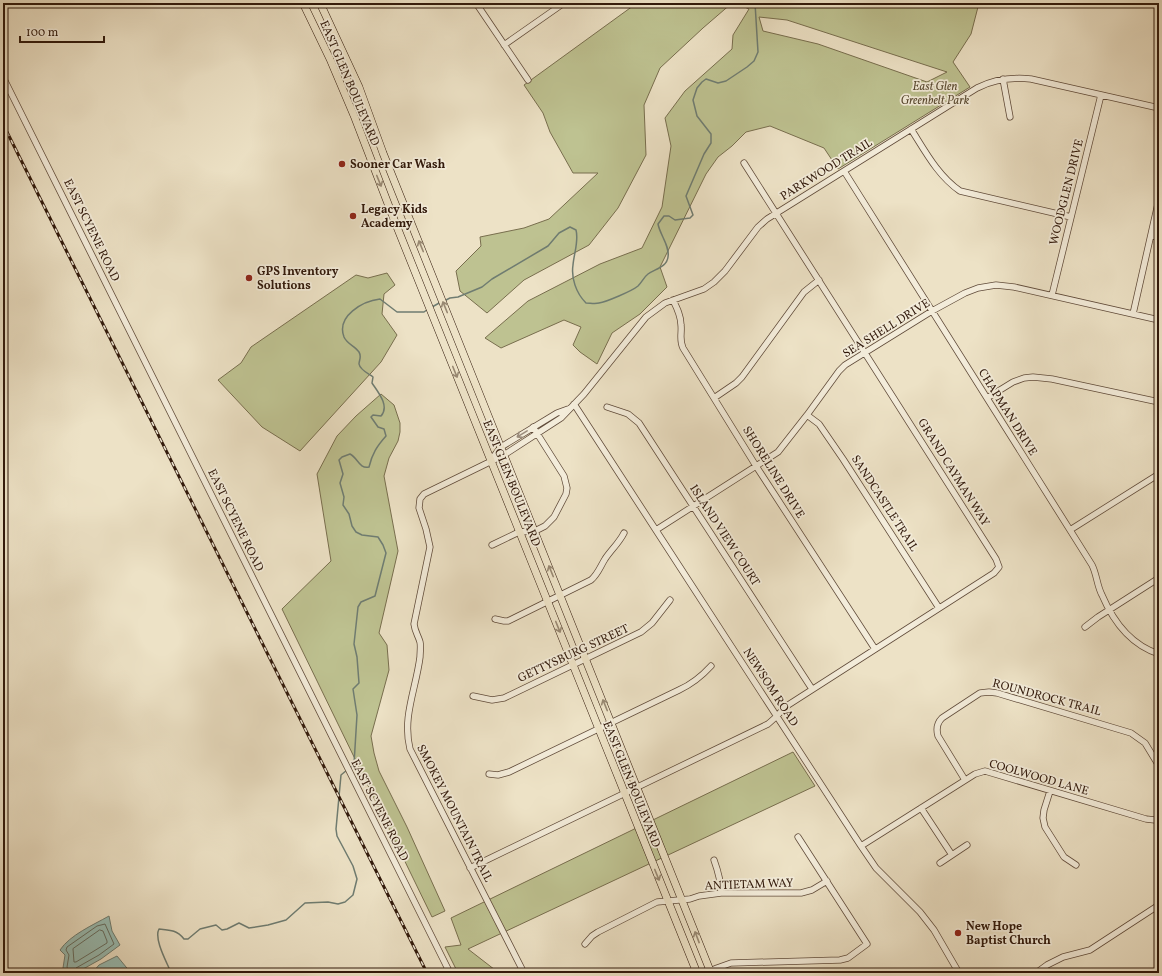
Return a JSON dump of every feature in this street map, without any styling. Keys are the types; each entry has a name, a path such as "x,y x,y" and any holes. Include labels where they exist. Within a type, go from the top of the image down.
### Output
{"main road":[{"name":"EAST GLEN BOULEVARD","path":"303,3 330,59 355,118 572,665 697,973"},
{"name":"EAST GLEN BOULEVARD","path":"320,3 359,87 435,282 683,900 709,972"},
{"path":"370,158 384,153"}],"street":[{"path":"476,3 528,80"},
{"path":"504,45 564,3"},
{"name":"EAST SCYENE ROAD","path":"3,77 450,973"},
{"path":"1004,78 1010,117"},
{"name":"PARKWOOD TRAIL","path":"491,461 504,455 561,418 646,317 660,306 704,289 714,282 725,271 766,218 984,84 1004,78 1018,78 1159,108"},
{"name":"WOODGLEN DRIVE","path":"1052,295 1101,95"},
{"path":"911,129 939,172 947,181 960,191 1071,217"},
{"name":"GRAND CAYMAN WAY","path":"470,868 768,724 785,707 994,573 998,567 998,563 744,163"},
{"name":"CHAPMAN DRIVE","path":"844,171 1092,565 1096,573 1102,595 1116,622 1129,637 1143,647 1159,654"},
{"path":"1133,314 1159,199"},
{"path":"1151,235 1159,237"},
{"path":"714,398 742,377 804,292 819,280"},
{"name":"SEA SHELL DRIVE","path":"656,530 756,466 782,447 845,365 932,311 965,293 978,288 990,286 1014,287 1159,320"},
{"name":"SHORELINE DRIVE","path":"673,300 681,323 681,344 756,466 875,649"},
{"path":"987,398 1013,382 1033,376 1159,402"},
{"name":"NEWSOM ROAD","path":"574,404 861,846 876,868 920,912 934,930 959,973"},
{"name":"ISLAND VIEW COURT","path":"608,407 628,414 639,423 812,689"},
{"name":"PARKWOOD TRAIL","path":"491,461 501,447 557,413 568,409"},
{"name":"SANDCASTLE TRAIL","path":"807,415 819,424 843,459 939,608"},
{"path":"492,545 520,532 535,531 545,526 552,521 566,494 567,488 564,476 533,427"},
{"name":"SMOKEY MOUNTAIN TRAIL","path":"491,461 424,494 420,499 419,508 430,547 414,624 415,632 420,642 420,657 406,729 410,749 524,973"},
{"path":"1070,530 1159,474"},
{"path":"495,619 508,621 547,600 591,580 596,576 605,559 620,541 624,533"},
{"path":"1085,627 1110,609 1159,578"},
{"name":"GETTYSBURG STREET","path":"473,696 492,700 504,698 648,628 670,600"},
{"path":"489,774 498,776 509,772 598,729 694,682 703,676 711,666"},
{"name":"ROUNDROCK TRAIL","path":"965,780 938,736 938,722 983,692 997,693 1131,733 1145,743 1159,766"},
{"name":"COOLWOOD LANE","path":"861,846 965,780 975,774 985,771 1146,819 1155,820 1159,818"},
{"path":"1050,791 1044,810 1043,818 1045,828 1064,858 1076,865"},
{"path":"921,808 952,855"},
{"path":"709,972 731,963 840,960 848,958 867,944 798,837"},
{"path":"940,863 967,845"},
{"path":"714,860 719,873 721,894"},
{"name":"ANTIETAM WAY","path":"585,944 598,932 657,902 667,900 683,900 699,896 721,894 801,893 812,890 826,881"},
{"path":"1036,973 1047,965 1063,957 1090,950 1159,905"}],"green space":[{"path":"637,3 732,3 660,68 644,105 646,155 618,208 589,245 524,280 487,313 460,291 456,271 481,246 480,237 524,228 549,219 598,173 573,173 550,132 543,113 524,85"},
{"name":"East Glen Greenbelt Park","path":"736,3 979,3 971,34 953,62 970,87 838,169 824,148 770,126 746,132 718,157 706,174 660,267 667,287 640,314 612,333 597,364 573,345 581,327 564,320 501,348 485,338 528,301 600,264 642,248 662,207 671,146 665,118 685,91 732,49 733,35 749,9","holes":["759,17 787,20 947,72 927,82 818,44 763,31"]},
{"path":"387,273 395,285 384,294 382,314 397,335 381,362 300,451 262,427 218,380 241,363 251,347 356,275 368,278"},
{"path":"381,394 394,405 400,423 398,441 389,458 384,476 398,551 379,633 387,645 389,670 371,736 379,771 407,827 445,911 432,917 282,609 331,561 317,474 337,436 356,416"},
{"path":"793,752 815,786 468,949 499,973 458,973 445,947 461,945 451,918"}],"water":[{"path":"109,916 112,931 120,945 101,959 76,973 65,973 63,968 65,955 60,950 76,935"},
{"path":"117,956 131,973 92,973 99,965"}],"waterway":[{"path":"444,301 482,287 492,279 548,246 559,233 570,227 576,230 577,234 573,270 574,280 579,295 586,303 602,302 625,293 638,286 648,274 663,265 668,257 668,249 658,224 664,216 669,216 675,220 690,218 693,215 686,196 704,154 711,143 711,134 697,116 693,100 697,88 706,79 718,83 726,81 754,61 758,52 755,3"},
{"path":"350,768 354,764 357,715 353,689 359,683 357,657 354,644 358,607 361,602 375,596 386,553 378,537 362,535 356,532 352,526 349,514 343,505 344,497 340,483 343,474 339,460 350,454 361,465 369,467 375,450 386,436 384,429 378,427 371,417 373,415 381,416 384,404 372,383 373,377 363,370 359,364 360,354 344,337 344,322 347,316 359,306 373,300 380,299 397,312 424,312 428,309"},
{"path":"432,307 441,302"},
{"path":"168,973 169,968 159,943 159,929 173,931 184,939 188,939 200,929 216,925 222,930 239,923 249,928 268,925 286,920 305,903 328,902 338,904 345,902 353,895 357,879 353,866 337,836 336,829 341,775 347,770"}],"railway":[{"path":"3,124 427,973"}],"place":[{"name":"Sooner Car Wash","path":"342,164"},
{"name":"Legacy Kids Academy","path":"353,216"},
{"name":"GPS Inventory Solutions","path":"249,278"},
{"name":"New Hope Baptist Church","path":"958,933"}]}
